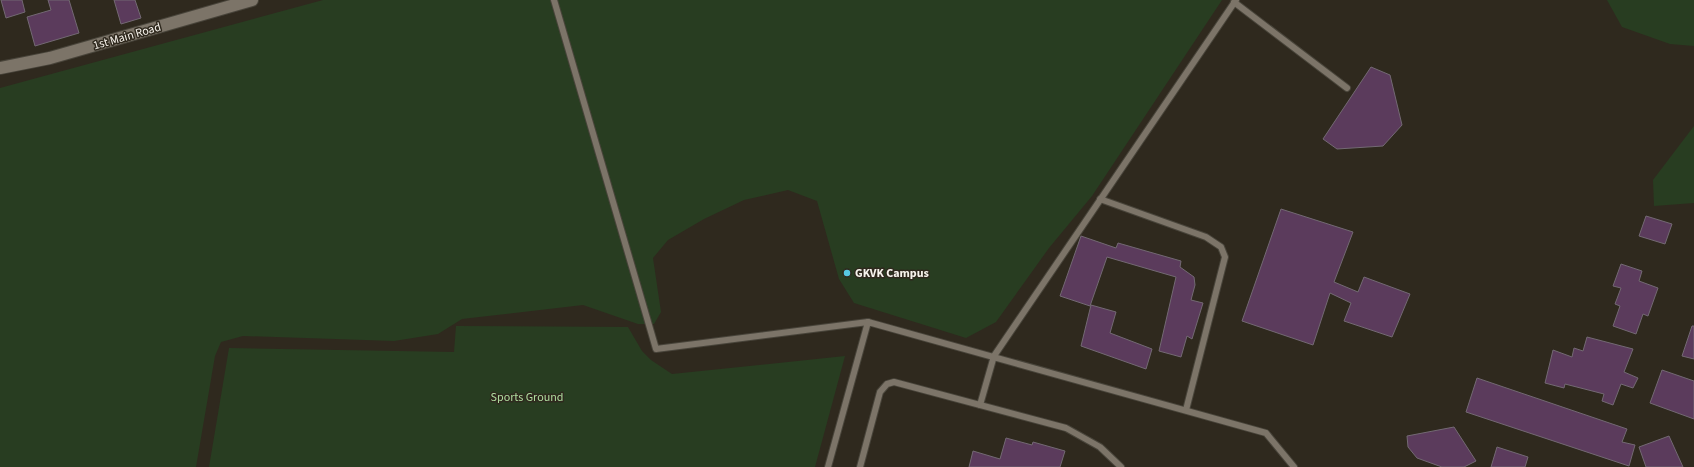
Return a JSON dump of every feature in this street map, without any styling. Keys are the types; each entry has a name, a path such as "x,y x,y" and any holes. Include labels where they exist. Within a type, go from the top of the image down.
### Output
{"street":[{"name":"1st Main Road","path":"0,68 50,58 252,0"}],"lane":[{"path":"554,0 656,349 868,322 1266,433 1294,467"},
{"path":"980,405 994,356 1235,1 1347,88"},
{"path":"1100,200 1206,237 1221,247 1225,257 1186,410"},
{"path":"828,467 868,322"},
{"path":"860,467 880,392 887,384 894,382 1066,428 1100,447 1121,467"}],"green space":[{"path":"323,0 1222,0 1092,196 1049,248 996,322 966,338 854,303 839,279 817,201 788,190 744,200 704,219 668,240 653,258 661,312 654,324 638,324 583,305 462,319 438,334 394,341 243,336 221,342 215,356 196,467 0,467 0,88"},
{"path":"1607,0 1694,0 1694,46 1670,44 1622,27"},
{"path":"1694,126 1694,203 1654,206 1653,180"},
{"name":"Sports Ground","path":"456,326 628,327 642,351 651,360 672,374 845,356 815,467 209,467 229,348 454,352"}],"building":[{"path":"1,0 22,0 25,12 6,18"},
{"path":"48,0 69,0 79,33 35,46 27,17 51,10"},
{"path":"114,0 135,0 141,18 121,24"},
{"path":"1371,67 1390,75 1402,125 1383,146 1337,149 1323,139"},
{"path":"1281,209 1353,232 1334,282 1358,292 1364,277 1410,294 1392,337 1344,321 1351,303 1330,293 1313,345 1242,321"},
{"path":"1646,216 1672,224 1665,244 1639,236"},
{"path":"1081,236 1116,248 1118,243 1181,261 1180,267 1194,277 1195,285 1191,300 1203,303 1192,339 1187,336 1181,357 1159,351 1176,277 1107,257 1090,306 1060,296"},
{"path":"1621,264 1642,271 1639,281 1658,288 1648,316 1643,314 1636,334 1613,326 1620,306 1615,304 1621,288 1613,286"},
{"path":"1091,305 1116,312 1110,333 1152,349 1146,369 1081,346"},
{"path":"1692,326 1694,326 1694,359 1682,356"},
{"path":"1587,337 1633,349 1624,372 1638,378 1633,388 1621,384 1613,405 1602,401 1604,394 1565,384 1564,388 1545,383 1553,350 1572,357 1574,348 1583,351"},
{"path":"1662,370 1694,381 1694,419 1650,403"},
{"path":"1477,378 1627,429 1622,442 1635,445 1629,466 1466,412"},
{"path":"1454,427 1476,461 1464,467 1442,467 1417,458 1408,447 1407,436"},
{"path":"1669,436 1683,467 1646,467 1639,447"},
{"path":"1006,438 1032,445 1033,442 1065,451 1060,467 969,467 973,451 1000,459"},
{"path":"1497,447 1528,457 1525,467 1491,467"}],"place":[{"name":"GKVK Campus","path":"847,273"}]}
